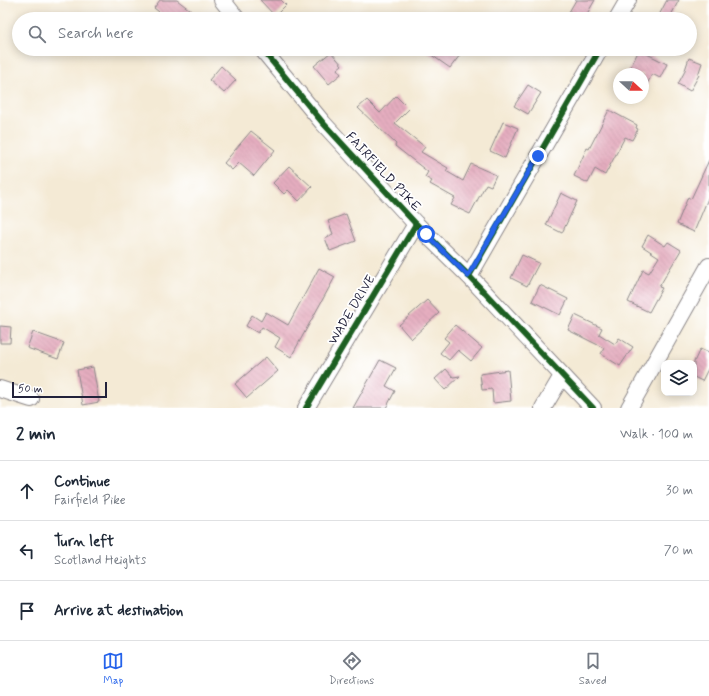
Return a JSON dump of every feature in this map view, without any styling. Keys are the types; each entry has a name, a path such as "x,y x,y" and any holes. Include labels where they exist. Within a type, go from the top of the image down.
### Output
{"street":[{"path":"222,0 231,12"},
{"path":"622,12 628,0"},
{"name":"FAIRFIELD PIKE","path":"268,56 323,123 416,224 468,276 593,408"},
{"path":"468,276 596,56"},
{"name":"WADE DRIVE","path":"306,408 416,224"},
{"path":"629,408 709,266"},
{"path":"543,408 562,376"},
{"path":"0,389 31,399"}],"building":[{"path":"160,0 177,0 193,12 159,12 154,8"},
{"path":"260,0 281,0 286,5 279,12 271,12"},
{"path":"576,0 595,0 588,12 569,12"},
{"path":"667,0 679,0 673,12 661,12"},
{"path":"326,56 334,56 342,65 337,69 341,74 329,84 314,66"},
{"path":"433,56 459,56 450,68"},
{"path":"636,56 651,56 667,64 660,78 652,74 649,80 649,68 630,68"},
{"path":"689,58 702,63 699,75 690,91 678,84 684,73"},
{"path":"221,66 236,80 224,93 209,80"},
{"path":"528,85 541,93 528,114 514,106"},
{"path":"396,96 409,109 395,123 425,147 421,152 448,168 446,171 463,181 471,164 496,175 491,186 486,184 470,214 451,205 455,198 430,184 432,181 425,177 428,172 395,146 396,144 358,108 367,100 380,113"},
{"path":"609,110 637,125 636,128 638,129 632,140 625,137 605,175 595,169 588,183 574,176 587,148 589,149"},
{"path":"503,122 518,128 505,158 490,151"},
{"path":"251,131 275,150 254,176 239,163 232,170 224,163"},
{"path":"709,160 709,196 694,232 677,224 688,197 691,199"},
{"path":"289,166 312,187 299,201 288,190 284,194 273,183"},
{"path":"561,193 577,201 562,233 546,225"},
{"path":"346,214 356,241 330,251 325,238 333,234 328,221"},
{"path":"648,235 665,246 668,242 681,250 659,287 662,288 649,312 628,302 643,270 649,273 659,257 642,246"},
{"path":"522,255 539,263 527,286 511,278"},
{"path":"319,268 335,277 291,357 275,347 280,338 262,327 258,333 246,326 252,315 261,321 266,312 288,325"},
{"path":"540,285 568,299 560,315 532,301"},
{"path":"427,300 439,313 411,339 399,325"},
{"path":"575,315 602,328 599,334 615,344 619,338 633,347 620,366 601,354 604,348 568,330"},
{"path":"455,325 482,348 471,361 458,350 449,360 440,353 449,342 444,338"},
{"path":"0,326 11,327 10,343 0,343"},
{"path":"33,332 64,343 58,359 27,348"},
{"path":"700,349 709,353 709,367 702,381 697,378 697,360 695,360"},
{"path":"266,357 278,371 247,398 235,384"},
{"path":"380,360 396,368 386,386 395,391 386,408 353,408"},
{"path":"93,367 99,402 83,405 77,370"},
{"path":"446,369 453,377 460,376 445,390 435,379"},
{"path":"508,370 511,401 493,403 492,389 482,390 480,374"}],"cycle path":[{"path":"268,56 323,123 416,224 469,276 593,408"},
{"path":"469,276 596,56"},
{"path":"306,408 416,224"}],"route":[{"path":"426,234 468,276 538,156"}]}
